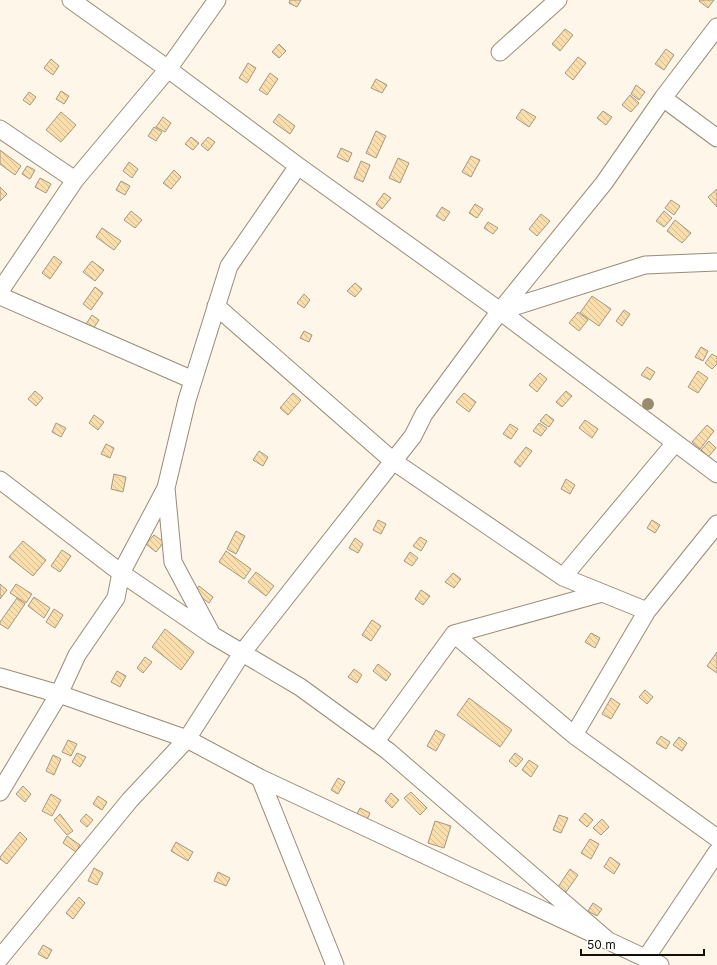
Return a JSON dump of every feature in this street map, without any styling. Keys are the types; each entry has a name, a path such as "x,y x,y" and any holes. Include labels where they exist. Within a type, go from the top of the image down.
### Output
{"street":[{"path":"71,0 500,311 717,474"},
{"path":"0,291 75,180 168,69 217,0"},
{"path":"500,52 558,0"},
{"path":"0,958 130,800 187,739 242,653 413,436 424,414 500,311 604,183 663,98 717,27"},
{"path":"663,98 717,138"},
{"path":"0,129 75,180"},
{"path":"0,792 59,694 77,655 116,598 121,573 166,488 187,400 229,266 298,166"},
{"path":"500,311 645,265 701,264 717,262"},
{"path":"0,296 193,380"},
{"path":"216,306 393,461 563,577 647,611"},
{"path":"563,577 675,443"},
{"path":"0,480 121,573 212,635 300,687 388,751 607,940"},
{"path":"166,488 173,562 212,635"},
{"path":"574,735 647,611 717,524"},
{"path":"376,742 454,634 602,593"},
{"path":"454,634 574,735 717,838"},
{"path":"0,677 59,694 187,739 260,778 653,962 717,852"},
{"path":"260,778 335,965"}],"building":[{"path":"290,0 301,0 297,7 289,3"},
{"path":"714,0 708,8 699,1"},
{"path":"565,29 573,35 560,51 552,44"},
{"path":"279,44 286,51 279,58 272,52"},
{"path":"666,49 674,55 664,70 655,64"},
{"path":"578,57 586,63 573,80 565,73"},
{"path":"51,59 59,66 53,75 44,68"},
{"path":"248,63 256,68 247,83 239,78"},
{"path":"270,73 278,79 267,95 259,90"},
{"path":"376,79 387,85 382,93 371,88"},
{"path":"636,85 645,92 639,100 631,94"},
{"path":"61,91 69,96 64,104 56,99"},
{"path":"29,92 36,97 30,105 23,100"},
{"path":"630,95 639,103 631,112 622,105"},
{"path":"522,109 536,117 529,127 516,118"},
{"path":"603,111 612,117 606,125 597,118"},
{"path":"61,112 76,125 61,142 46,130"},
{"path":"279,114 295,126 290,134 273,122"},
{"path":"163,117 171,123 165,132 156,127"},
{"path":"154,127 162,132 156,141 148,136"},
{"path":"376,131 386,136 376,158 366,153"},
{"path":"191,137 199,143 193,150 185,144"},
{"path":"208,137 215,142 208,151 201,145"},
{"path":"341,148 352,153 348,162 337,157"},
{"path":"0,150 21,166 15,175 0,164"},
{"path":"471,156 480,160 471,177 462,172"},
{"path":"398,158 409,163 400,183 389,178"},
{"path":"361,161 370,165 363,182 354,178"},
{"path":"129,162 138,169 132,178 123,171"},
{"path":"27,166 35,170 30,179 22,174"},
{"path":"174,170 181,177 171,189 163,183"},
{"path":"40,178 51,184 46,193 35,187"},
{"path":"121,181 130,186 125,195 116,190"},
{"path":"0,187 7,194 0,201"},
{"path":"717,189 717,207 708,197"},
{"path":"384,193 391,198 382,209 376,204"},
{"path":"671,200 680,206 674,215 665,208"},
{"path":"475,204 483,209 477,218 469,213"},
{"path":"442,207 450,212 444,221 436,216"},
{"path":"131,211 142,220 135,228 124,220"},
{"path":"664,211 672,218 664,227 656,221"},
{"path":"541,214 550,221 537,236 529,229"},
{"path":"675,220 691,233 682,243 667,231"},
{"path":"488,222 498,228 493,234 484,228"},
{"path":"102,228 121,241 114,250 96,237"},
{"path":"54,256 62,262 50,279 42,273"},
{"path":"92,261 104,270 95,281 83,272"},
{"path":"355,283 362,289 355,297 347,291"},
{"path":"95,287 103,293 91,310 83,304"},
{"path":"304,294 310,300 304,308 297,303"},
{"path":"592,296 611,309 599,326 580,313"},
{"path":"624,310 630,314 622,326 616,321"},
{"path":"578,312 588,320 579,331 569,323"},
{"path":"92,315 99,320 91,332 84,327"},
{"path":"304,331 312,335 309,342 300,338"},
{"path":"701,347 708,351 703,361 695,357"},
{"path":"712,354 717,357 717,364 712,369 705,363"},
{"path":"647,367 655,372 650,380 641,375"},
{"path":"698,371 708,378 698,393 688,387"},
{"path":"540,373 547,379 537,392 529,385"},
{"path":"35,391 43,398 36,406 28,399"},
{"path":"566,391 572,396 562,407 556,402"},
{"path":"293,393 301,400 288,415 280,408"},
{"path":"464,393 476,402 469,412 456,402"},
{"path":"546,414 554,420 549,427 540,421"},
{"path":"94,415 104,422 98,430 89,423"},
{"path":"585,420 598,429 592,438 579,428"},
{"path":"56,423 66,428 61,437 52,432"},
{"path":"539,423 547,428 541,436 533,431"},
{"path":"510,424 518,429 511,439 503,434"},
{"path":"707,425 714,431 700,449 692,442"},
{"path":"709,441 716,448 708,457 701,450"},
{"path":"106,444 114,448 110,458 101,454"},
{"path":"526,447 532,451 520,467 514,462"},
{"path":"259,451 268,457 263,466 253,460"},
{"path":"114,474 126,477 123,492 111,489"},
{"path":"566,479 575,485 570,494 561,489"},
{"path":"378,520 386,524 381,534 373,530"},
{"path":"652,520 660,525 655,533 647,528"},
{"path":"236,531 245,536 236,554 227,549"},
{"path":"154,535 164,542 156,552 146,544"},
{"path":"420,537 427,541 421,551 413,546"},
{"path":"355,538 363,544 358,553 349,548"},
{"path":"23,541 46,560 33,576 9,557"},
{"path":"62,550 71,556 60,572 51,566"},
{"path":"226,551 251,569 244,579 219,562"},
{"path":"410,552 418,558 412,566 404,561"},
{"path":"256,572 274,586 266,596 248,582"},
{"path":"453,573 461,579 454,588 445,582"},
{"path":"0,584 7,590 0,599"},
{"path":"16,584 32,594 26,603 10,593"},
{"path":"199,586 213,597 209,603 194,592"},
{"path":"421,590 430,596 423,605 415,599"},
{"path":"34,597 50,608 44,618 28,606"},
{"path":"17,598 25,604 8,629 0,624 0,622"},
{"path":"54,609 63,615 55,628 46,622"},
{"path":"372,620 381,626 371,641 362,635"},
{"path":"165,629 194,652 181,670 152,647"},
{"path":"591,633 600,638 595,648 585,642"},
{"path":"717,652 717,673 707,666"},
{"path":"145,657 152,662 143,673 137,668"},
{"path":"378,664 391,674 386,681 373,671"},
{"path":"354,669 362,675 357,683 348,677"},
{"path":"117,671 126,676 120,687 111,682"},
{"path":"645,690 653,697 647,704 639,697"},
{"path":"469,698 512,730 500,747 457,715"},
{"path":"611,698 620,704 611,719 602,714"},
{"path":"436,730 445,735 436,751 427,746"},
{"path":"661,736 670,742 666,749 656,743"},
{"path":"679,737 687,743 682,751 673,745"},
{"path":"68,740 77,744 71,756 62,752"},
{"path":"77,753 86,757 80,767 72,762"},
{"path":"515,753 523,759 516,767 509,761"},
{"path":"53,755 61,759 54,775 46,771"},
{"path":"529,760 538,766 531,777 522,770"},
{"path":"338,778 345,782 338,794 331,790"},
{"path":"23,786 31,794 25,802 16,794"},
{"path":"411,792 427,808 420,815 404,798"},
{"path":"391,793 399,800 392,808 385,801"},
{"path":"51,794 61,800 52,816 42,811"},
{"path":"98,796 107,802 102,810 93,804"},
{"path":"360,808 370,813 365,824 355,818"},
{"path":"585,813 593,820 587,827 579,820"},
{"path":"60,814 73,831 67,835 54,820"},
{"path":"86,814 93,820 87,827 80,821"},
{"path":"559,815 568,818 561,833 553,830"},
{"path":"602,819 609,827 601,835 593,828"},
{"path":"435,821 451,826 444,848 428,843"},
{"path":"20,832 27,839 7,864 0,859 0,857"},
{"path":"67,836 80,845 76,852 63,843"},
{"path":"590,839 599,844 591,859 581,853"},
{"path":"176,842 193,852 188,861 171,851"},
{"path":"610,857 620,864 614,874 604,867"},
{"path":"94,868 103,873 97,885 88,881"},
{"path":"570,869 578,875 566,892 558,887"},
{"path":"218,872 230,878 226,886 214,881"},
{"path":"79,897 85,903 73,919 66,913"},
{"path":"593,903 602,909 597,916 588,911"},
{"path":"43,945 52,950 47,959 38,954"}]}
